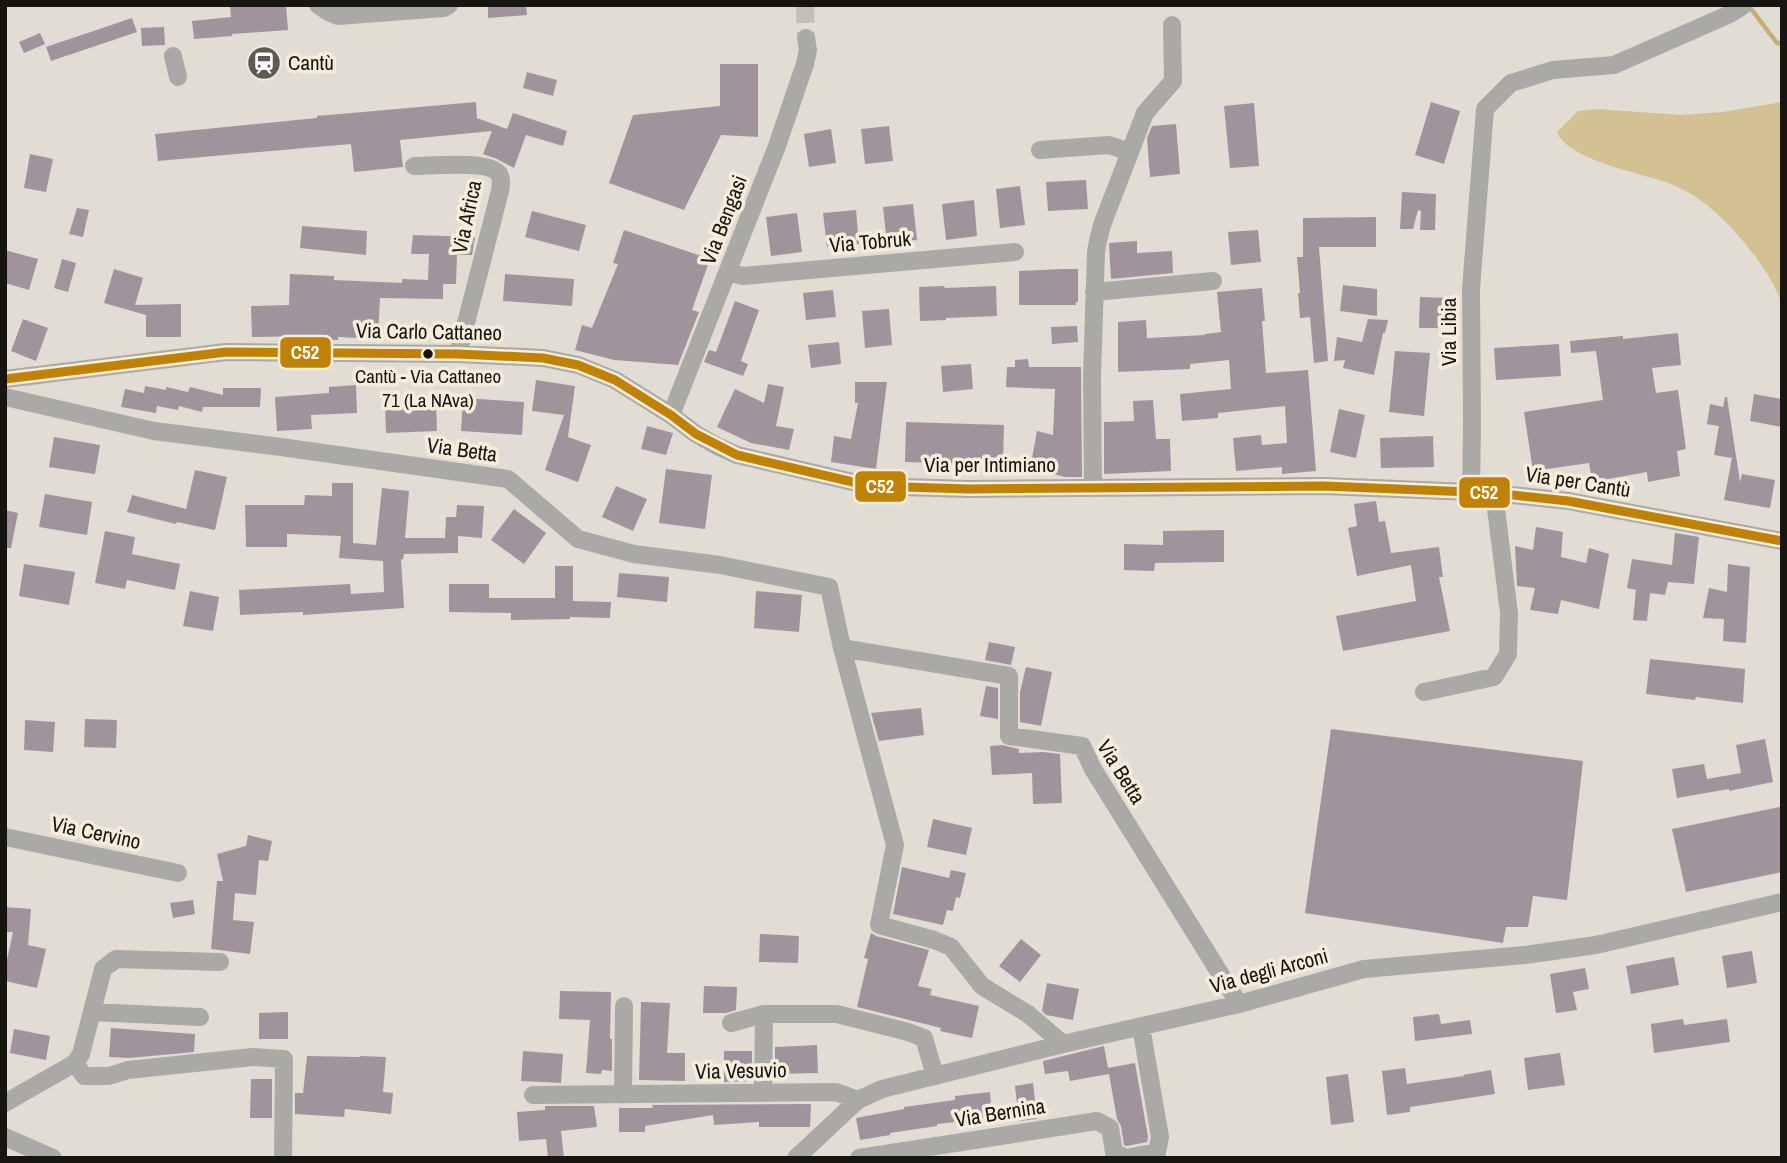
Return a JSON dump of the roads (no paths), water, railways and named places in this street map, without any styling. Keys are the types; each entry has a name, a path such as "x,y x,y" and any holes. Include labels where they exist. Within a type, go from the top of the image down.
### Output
{"street":[{"path":"318,5 338,16 391,9 444,8 449,5"},
{"name":"Via Libia","path":"1471,492 1471,289 1485,109 1511,83 1553,70 1614,65 1730,14 1744,5"},
{"path":"1093,488 1092,377 1096,252 1102,225 1145,113 1173,81 1172,25"},
{"name":"Via Bengasi","path":"671,415 778,146 805,64 806,38"},
{"path":"173,56 178,77"},
{"path":"1040,150 1110,145 1129,155"},
{"name":"Via Africa","path":"414,166 478,166 492,169 500,177 500,191 458,354"},
{"name":"Via Tobruk","path":"729,272 743,275 1015,252"},
{"path":"1094,292 1213,281"},
{"name":"Via Carlo Cattaneo","path":"5,379 226,352 458,354 543,358 569,362 615,380 671,415"},
{"name":"Via Betta","path":"5,397 154,431 508,479 578,539 635,554 720,565 829,587 842,648 895,845 879,925 951,947 982,986 1028,1014 1063,1044"},
{"name":"Via per Intimiano","path":"671,415 696,434 737,455 870,486 969,489 1324,486"},
{"name":"Via per Cantù","path":"1324,486 1494,493 1568,501 1782,541"},
{"path":"1424,692 1494,677 1508,654 1508,613 1494,493"},
{"name":"Via Betta","path":"842,648 1009,676 1009,736 1082,746 1093,769 1240,1004"},
{"name":"Via Cervino","path":"5,837 178,873"},
{"name":"Via degli Arconi","path":"796,1158 858,1100 882,1089 1240,1004 1364,969 1525,955 1597,945 1782,902"},
{"path":"5,1103 75,1063 81,1054 103,969 116,958 219,962"},
{"path":"623,1095 624,1006"},
{"path":"92,1013 200,1017"},
{"path":"763,1093 764,1014"},
{"path":"731,1023 764,1014 836,1014 908,1032 923,1038 935,1076"},
{"name":"Via Bernina","path":"859,1158 1097,1121 1110,1128 1114,1152 1125,1158 1157,1152 1160,1137 1141,1027"},
{"path":"75,1063 84,1076 109,1076 128,1070 253,1057 284,1059 283,1158"},
{"name":"Via Vesuvio","path":"533,1096 836,1092 858,1100"},
{"path":"5,1136 53,1158"}],"waterway":[{"path":"1752,10 1777,43 1782,43"}],"tunnel":[{"path":"805,5 806,38"}],"place":[{"name":"Cantù","path":"264,63"},
{"name":"Cantù - Via Cattaneo 71 (La NAva)","path":"428,354"}]}
